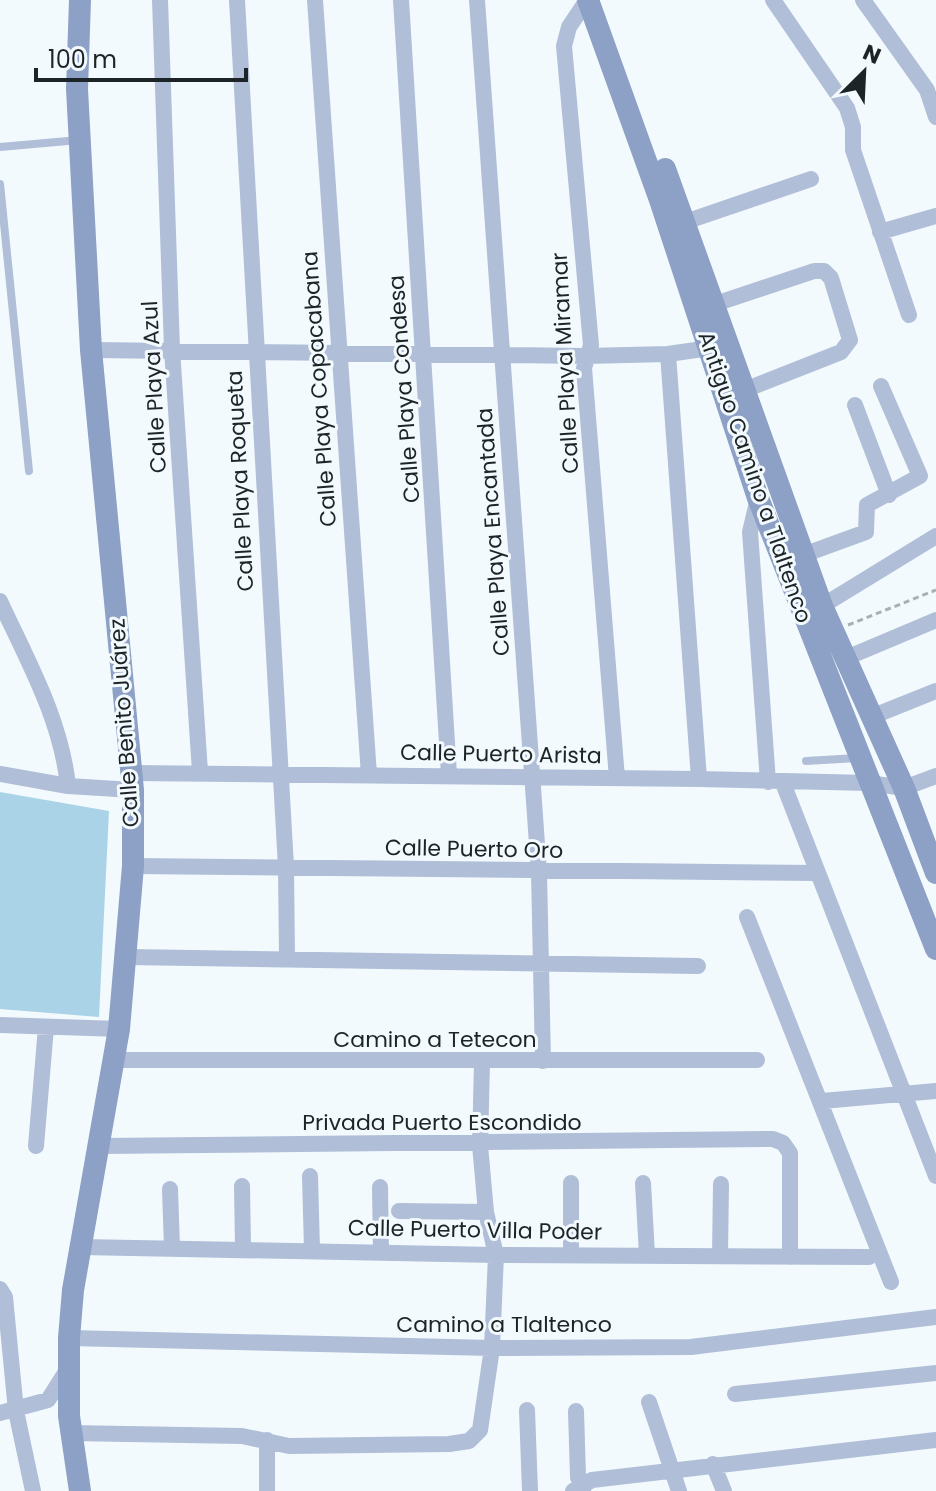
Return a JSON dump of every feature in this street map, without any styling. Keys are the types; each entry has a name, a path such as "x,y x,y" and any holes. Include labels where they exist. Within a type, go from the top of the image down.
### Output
{"street":[{"name":"Calle Benito Juárez","path":"80,0 76,39 79,140 91,350 132,781 133,866 119,1029 81,1247 69,1338 70,1433 80,1491"},
{"name":"Calle Playa Azul","path":"160,0 172,349 200,772"},
{"name":"Calle Playa Roqueta","path":"237,0 286,867 287,959"},
{"name":"Calle Playa Copacabana","path":"315,0 369,775"},
{"name":"Calle Playa Condesa","path":"401,0 449,775"},
{"name":"Calle Playa Encantada","path":"477,0 539,872 543,1061"},
{"name":"Antiguo Camino a Tlaltenco","path":"588,0 624,76 720,347 758,498 936,949"},
{"name":"Calle Playa Miramar","path":"588,0 569,27 564,46 591,345 584,368 617,778"},
{"path":"602,0 624,76"},
{"path":"773,0 847,108 853,127 853,150 909,315"},
{"path":"863,0 927,90 936,117"},
{"path":"685,222 811,179"},
{"path":"667,197 685,222 715,304 720,347 747,389 822,606 904,788 934,865"},
{"path":"880,232 936,216"},
{"path":"715,304 814,271 824,271 831,278 850,340 847,346 841,352 747,389"},
{"path":"91,350 586,356 668,354 720,347"},
{"path":"668,354 699,779"},
{"path":"803,555 866,532 867,505 918,479 921,471 881,386"},
{"path":"855,405 889,495"},
{"path":"758,498 750,532 775,782 815,873 936,1176"},
{"path":"822,606 936,536"},
{"path":"0,601 54,716 64,747 68,786"},
{"path":"846,658 936,620"},
{"path":"871,717 936,691"},
{"name":"Calle Puerto Arista","path":"0,774 68,786 200,772 280,772 869,783 904,788"},
{"path":"904,788 936,776"},
{"name":"Calle Puerto Oro","path":"133,866 815,873"},
{"path":"747,917 891,1282"},
{"path":"127,957 698,966"},
{"path":"0,1025 119,1029"},
{"path":"36,1146 46,1027"},
{"name":"Camino a Tetecon","path":"114,1060 757,1060"},
{"path":"70,1433 242,1436 289,1446 449,1444 469,1441 480,1430 492,1348 496,1255 486,1212 480,1145 482,1062"},
{"path":"822,1101 936,1091"},
{"name":"Privada Puerto Escondido","path":"100,1146 480,1145 773,1139 783,1143 790,1153 790,1257"},
{"path":"310,1176 312,1250"},
{"path":"571,1183 571,1253"},
{"path":"643,1183 647,1255"},
{"path":"720,1256 721,1184"},
{"path":"242,1186 243,1248"},
{"path":"380,1187 381,1252"},
{"path":"170,1189 172,1248"},
{"path":"399,1211 486,1212"},
{"name":"Calle Puerto Villa Poder","path":"81,1247 496,1255 571,1253 869,1257"},
{"path":"0,1289 5,1297 8,1412 33,1491"},
{"name":"Camino a Tlaltenco","path":"69,1338 492,1348 718,1346 936,1317"},
{"path":"8,1412 48,1400 68,1367"},
{"path":"735,1394 936,1373"},
{"path":"649,1402 679,1491"},
{"path":"527,1410 530,1491"},
{"path":"576,1411 579,1490"},
{"path":"267,1440 267,1491"},
{"path":"579,1490 592,1480 936,1440"},
{"path":"713,1464 724,1491"}],"lane":[{"path":"0,147 79,140"},
{"path":"0,184 29,471"},
{"path":"806,761 861,758"}],"path":[{"path":"833,631 936,590"}],"shaded area":[{"path":"0,792 109,811 99,1017 0,1009"}]}
